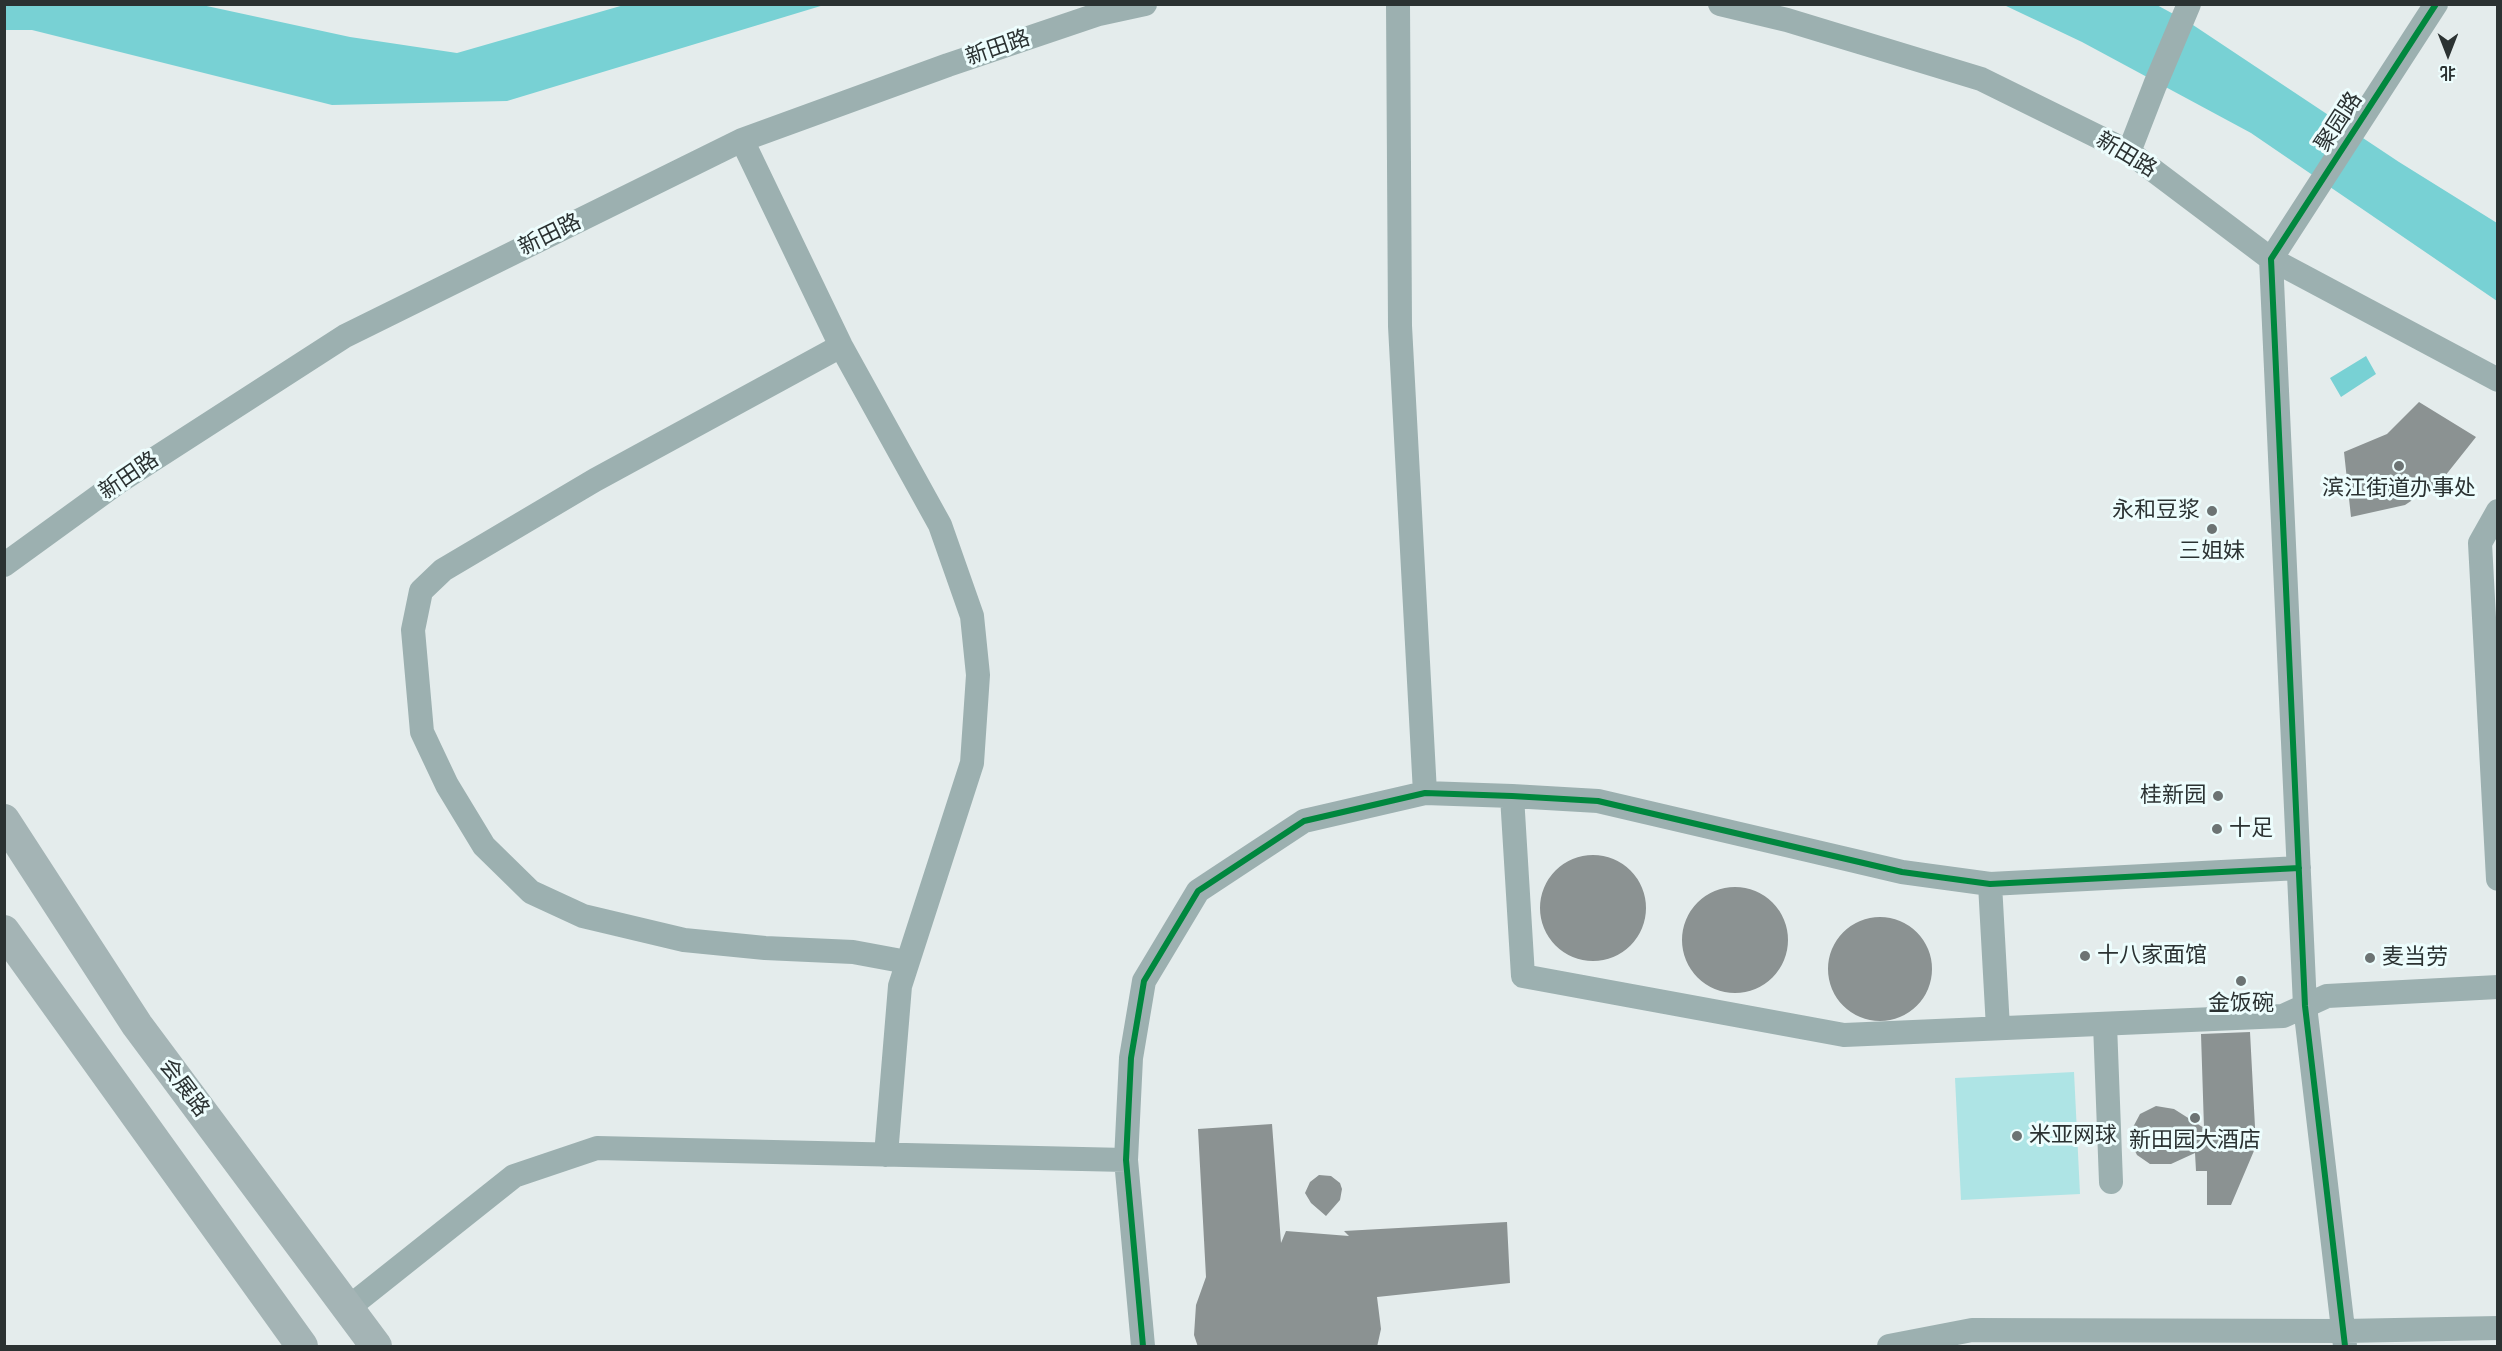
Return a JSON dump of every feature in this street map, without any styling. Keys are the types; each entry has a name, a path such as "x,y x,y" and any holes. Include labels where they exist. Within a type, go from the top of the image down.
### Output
{"main road":[{"name":"会展路","path":"4,820 137,1025 376,1347"},
{"path":"4,931 302,1347"}],"street":[{"name":"新田路","path":"4,565 117,483 345,336 742,140 1099,14 1145,4"},
{"path":"1398,4 1400,326 1425,793"},
{"name":"新田路","path":"1720,4 1786,20 1981,79 2129,153 2271,259 2498,380"},
{"name":"聚园路","path":"2271,259 2436,4"},
{"path":"2129,153 2155,85 2188,10"},
{"path":"742,140 841,346 940,525 972,616 978,675 972,762 900,986 886,1155"},
{"path":"2271,259 2305,1006 2344,1339"},
{"path":"841,346 595,480 443,570 421,591 413,630 422,732 447,785 484,846 531,892 583,916 684,940 765,948 853,952 907,962"},
{"path":"2498,511 2480,543 2498,879"},
{"path":"1143,1347 1126,1160 1131,1058 1144,981 1198,891 1304,821 1425,793 1512,796 1598,801 1902,872 1990,884 2299,868"},
{"path":"1512,796 1523,976 1844,1035 2283,1016 2327,996 2498,987"},
{"path":"1990,884 1998,1028"},
{"path":"2105,1024 2110,1182"},
{"path":"348,1308 514,1176 597,1148 1126,1160"},
{"path":"1889,1347 1972,1330 2344,1339 2498,1328"}],"shaded area":[{"path":"2155,4 2190,23 2399,162 2497,223 2497,301 2251,133 2082,42 2004,5"},
{"path":"4,5 202,5 350,37 457,53 624,5 824,5 507,101 332,105 32,30 5,30"},
{"path":"2366,356 2376,374 2341,397 2330,378"},
{"name":"米亚网球","path":"2074,1072 2080,1194 1961,1200 1955,1078"}],"building":[{"name":"滨江街道办事处","path":"2419,402 2476,437 2441,481 2405,505 2351,517 2344,452 2387,434"},
{"path":"1593,855 1613,859 1630,871 1642,888 1646,908 1642,928 1630,945 1613,957 1593,961 1573,957 1556,945 1544,928 1540,908 1544,888 1556,871 1573,859"},
{"path":"1735,887 1755,891 1772,903 1784,920 1788,940 1784,960 1772,977 1755,989 1735,993 1715,989 1698,977 1686,960 1682,940 1686,920 1698,903 1715,891"},
{"path":"1880,917 1900,921 1917,932 1928,949 1932,969 1928,989 1917,1006 1900,1017 1880,1021 1860,1017 1843,1006 1832,989 1828,969 1832,949 1843,932 1860,921"},
{"name":"新田园大酒店","path":"2250,1032 2256,1146 2231,1205 2207,1205 2207,1171 2196,1171 2195,1153 2171,1164 2150,1164 2137,1155 2133,1147 2131,1131 2140,1114 2156,1106 2174,1109 2204,1128 2201,1034"},
{"path":"1272,1124 1281,1243 1286,1231 1349,1236 1344,1231 1507,1222 1510,1283 1377,1297 1381,1329 1377,1347 1198,1347 1194,1335 1196,1305 1206,1277 1198,1129"},
{"path":"1319,1175 1331,1176 1340,1183 1342,1189 1340,1200 1326,1216 1311,1203 1305,1193 1310,1182"}],"cycle path":[{"path":"2345,1346 2305,1006 2271,259 2436,4"},
{"path":"1143,1346 1126,1160 1131,1058 1144,981 1198,891 1304,821 1425,793 1512,796 1598,801 1902,872 1990,884 2299,868"}],"place":[{"name":"滨江街道办事处","path":"2399,466"},
{"name":"永和豆浆","path":"2212,511"},
{"name":"三姐妹","path":"2212,529"},
{"name":"桂新园","path":"2218,796"},
{"name":"十足","path":"2217,829"},
{"name":"十八家面馆","path":"2085,956"},
{"name":"麦当劳","path":"2370,958"},
{"name":"金饭碗","path":"2241,981"},
{"name":"新田园大酒店","path":"2195,1118"},
{"name":"米亚网球","path":"2017,1136"}]}
